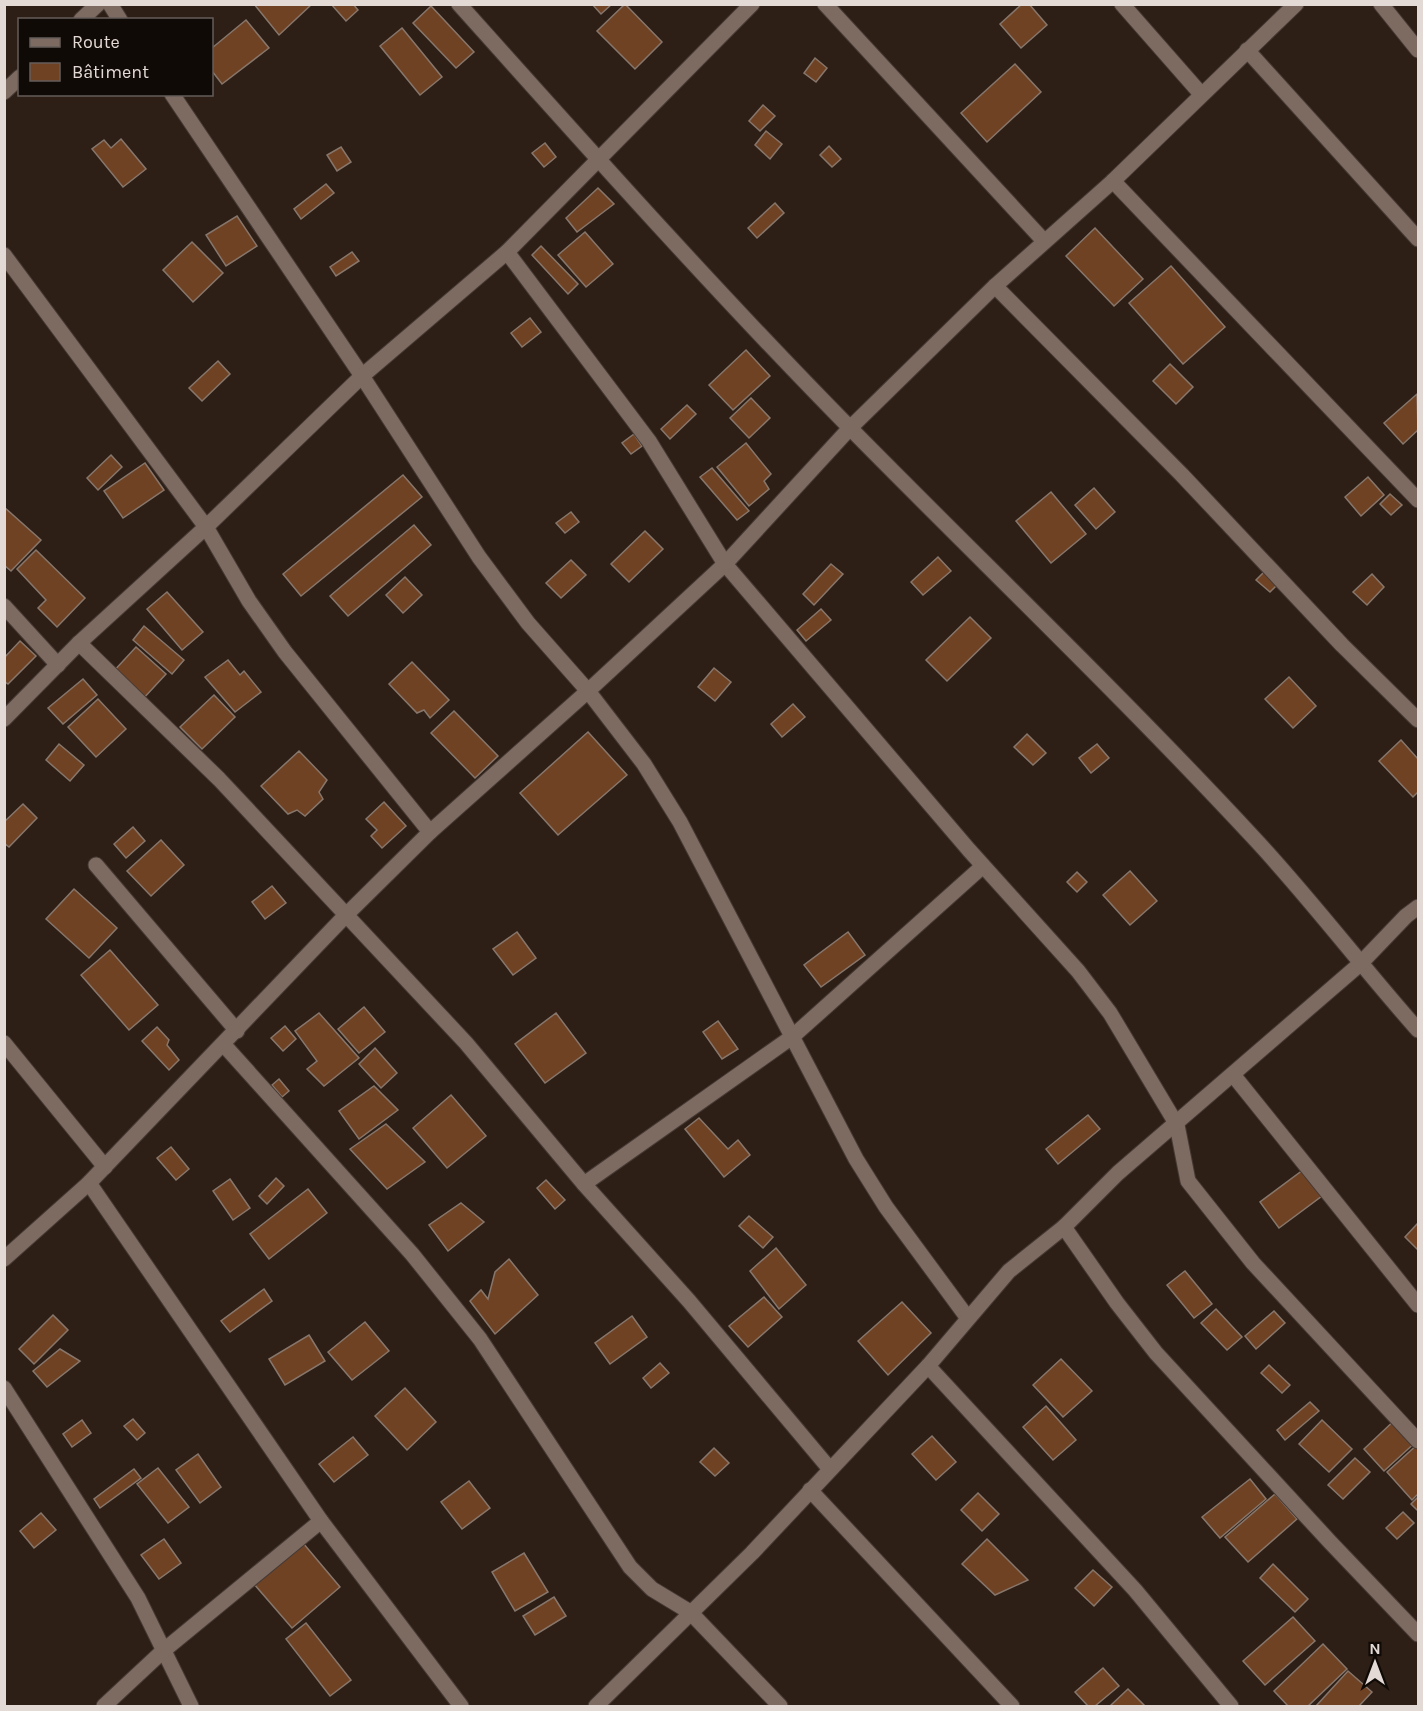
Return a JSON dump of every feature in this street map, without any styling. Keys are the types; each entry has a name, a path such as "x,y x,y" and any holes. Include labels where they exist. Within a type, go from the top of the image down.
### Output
{"street":[{"path":"83,18 98,4"},
{"path":"110,4 119,18"},
{"path":"459,4 598,160 850,428 1049,625 1256,839 1360,964 1419,1030"},
{"path":"4,719 79,643 206,527 362,376 507,252 752,4"},
{"path":"825,4 1044,241"},
{"path":"1122,4 1201,94"},
{"path":"4,1259 105,1167 224,1045 346,914 430,832 588,691 725,564 850,428 995,286 1113,181 1296,4"},
{"path":"1382,4 1419,50"},
{"path":"1247,50 1419,239"},
{"path":"4,93 18,79"},
{"path":"173,96 362,376 479,557 528,623 588,691 644,764 680,822 856,1159 886,1207 967,1317"},
{"path":"1113,181 1419,500"},
{"path":"507,252 649,441 725,564 983,866 1078,971 1110,1013 1177,1125 1188,1181 1253,1263 1419,1441"},
{"path":"4,255 206,527 249,602 285,652 430,832"},
{"path":"995,286 1182,476 1342,645 1419,720"},
{"path":"4,606 58,665"},
{"path":"79,643 219,779 466,1043 584,1184 689,1301 829,1468"},
{"path":"96,865 237,1031"},
{"path":"584,1184 792,1037 983,866"},
{"path":"596,1707 752,1553 829,1468 928,1366 967,1317 1009,1271 1064,1227 1118,1173 1234,1076 1360,964 1406,916 1419,907"},
{"path":"4,1043 105,1167"},
{"path":"224,1045 412,1254 480,1339 630,1567 652,1589 690,1612 780,1707"},
{"path":"1234,1076 1419,1305"},
{"path":"89,1183 321,1521 461,1707"},
{"path":"1064,1227 1117,1303 1156,1353 1419,1634"},
{"path":"928,1366 1135,1590 1231,1707"},
{"path":"4,1388 100,1534 138,1598 191,1707"},
{"path":"810,1490 1012,1707"},
{"path":"104,1707 163,1651 321,1521"}],"building":[{"path":"254,4 312,4 279,35"},
{"path":"331,4 353,4 358,10 346,21"},
{"path":"592,4 612,4 601,14"},
{"path":"625,4 662,42 635,69 597,31"},
{"path":"1022,4 1029,4 1047,25 1021,48 1000,24"},
{"path":"431,6 474,52 456,68 413,23"},
{"path":"246,20 269,48 222,84 213,72 213,47"},
{"path":"402,28 442,77 420,95 380,46"},
{"path":"815,58 827,68 816,82 804,73"},
{"path":"1015,64 1041,92 987,142 961,113"},
{"path":"763,105 775,116 760,131 749,121"},
{"path":"766,131 782,144 770,159 755,145"},
{"path":"121,139 146,169 123,187 92,149 104,140 111,148"},
{"path":"545,143 556,157 544,167 532,153"},
{"path":"829,146 841,159 832,167 820,155"},
{"path":"341,147 351,162 337,171 327,155"},
{"path":"326,184 334,193 301,219 294,209"},
{"path":"598,188 614,204 577,232 566,218"},
{"path":"775,203 784,213 757,238 748,228"},
{"path":"237,216 257,246 226,266 206,235"},
{"path":"1095,228 1143,279 1114,306 1066,256"},
{"path":"585,232 613,264 586,287 558,255"},
{"path":"192,242 223,273 193,302 163,270"},
{"path":"541,246 578,284 568,294 532,255"},
{"path":"352,252 359,261 336,276 330,267"},
{"path":"1171,266 1225,327 1183,364 1129,303"},
{"path":"530,318 541,332 522,347 511,333"},
{"path":"746,350 770,376 733,410 709,385"},
{"path":"218,361 230,374 202,401 189,388"},
{"path":"1170,364 1193,387 1176,404 1153,381"},
{"path":"1417,394 1418,430 1403,444 1384,423"},
{"path":"751,398 770,418 749,438 730,418"},
{"path":"687,405 696,414 670,439 661,429"},
{"path":"634,434 642,446 631,454 622,443"},
{"path":"746,443 771,474 764,481 769,489 749,506 717,467"},
{"path":"111,455 122,467 98,490 87,478"},
{"path":"145,463 164,490 123,518 104,491"},
{"path":"712,468 749,511 737,520 700,477"},
{"path":"403,475 422,497 301,596 283,574"},
{"path":"1368,477 1384,495 1361,516 1345,497"},
{"path":"1094,488 1115,512 1096,529 1075,505"},
{"path":"1051,492 1086,534 1051,563 1016,521"},
{"path":"1390,494 1402,505 1391,515 1380,504"},
{"path":"4,507 41,540 11,571 4,565"},
{"path":"571,512 579,522 565,533 556,523"},
{"path":"414,525 431,545 348,616 330,596"},
{"path":"645,531 663,549 629,582 611,564"},
{"path":"36,550 85,598 57,627 38,608 46,600 17,569"},
{"path":"938,557 951,571 923,595 911,582"},
{"path":"571,560 586,575 561,598 546,583"},
{"path":"831,564 843,574 814,605 803,594"},
{"path":"1266,570 1279,583 1270,592 1256,580"},
{"path":"1372,574 1384,587 1367,605 1353,592"},
{"path":"405,577 422,595 403,613 386,595"},
{"path":"167,592 203,632 182,650 147,609"},
{"path":"821,609 831,620 806,641 797,630"},
{"path":"970,617 991,638 947,681 926,660"},
{"path":"144,626 184,660 172,674 133,640"},
{"path":"20,641 36,656 8,684 4,681 4,658"},
{"path":"136,647 166,674 142,700 112,673"},
{"path":"228,660 240,675 244,671 261,692 235,712 205,677"},
{"path":"412,662 449,700 430,718 424,710 417,713 389,684"},
{"path":"714,668 731,682 715,701 698,687"},
{"path":"1289,677 1316,706 1293,728 1265,699"},
{"path":"83,679 97,695 63,724 48,708"},
{"path":"214,695 235,717 202,749 180,727"},
{"path":"98,699 126,729 96,757 68,727"},
{"path":"793,704 805,717 782,737 771,724"},
{"path":"454,711 498,756 475,778 431,733"},
{"path":"588,732 627,775 558,835 520,793"},
{"path":"1027,734 1046,753 1033,765 1014,747"},
{"path":"1401,740 1418,759 1418,792 1413,797 1379,761"},
{"path":"59,744 84,765 70,781 46,760"},
{"path":"1097,744 1109,758 1091,773 1079,758"},
{"path":"299,751 327,780 319,792 323,799 305,816 297,810 288,814 261,786"},
{"path":"384,802 406,826 382,848 371,836 377,830 366,819"},
{"path":"23,804 37,818 9,847 4,843 4,822"},
{"path":"133,827 145,841 126,858 114,844"},
{"path":"161,840 184,865 151,896 127,871"},
{"path":"1130,871 1157,901 1130,925 1103,895"},
{"path":"1077,872 1087,882 1077,892 1067,882"},
{"path":"272,886 286,903 265,919 252,902"},
{"path":"74,889 117,928 89,958 46,919"},
{"path":"517,932 536,958 513,975 493,949"},
{"path":"848,932 865,955 821,987 804,965"},
{"path":"110,950 158,1005 129,1030 81,975"},
{"path":"364,1007 385,1032 359,1053 338,1029"},
{"path":"319,1013 359,1058 324,1086 307,1069 317,1061 295,1031"},
{"path":"556,1013 586,1053 545,1083 515,1044"},
{"path":"718,1021 738,1049 722,1059 703,1032"},
{"path":"285,1026 296,1039 283,1051 271,1038"},
{"path":"157,1027 169,1040 167,1045 179,1060 169,1070 142,1041"},
{"path":"375,1048 397,1073 381,1088 359,1064"},
{"path":"279,1079 289,1091 282,1097 272,1085"},
{"path":"374,1086 398,1110 359,1139 339,1111"},
{"path":"451,1095 486,1136 447,1168 413,1128"},
{"path":"1088,1115 1100,1129 1058,1164 1046,1149"},
{"path":"699,1118 728,1149 738,1140 750,1155 724,1177 685,1129"},
{"path":"386,1124 425,1162 387,1189 350,1149"},
{"path":"171,1147 189,1169 176,1180 157,1158"},
{"path":"1311,1164 1330,1190 1279,1228 1260,1202"},
{"path":"276,1178 284,1186 267,1204 259,1196"},
{"path":"230,1179 250,1208 233,1220 213,1191"},
{"path":"546,1180 565,1200 555,1209 537,1188"},
{"path":"308,1189 327,1213 269,1259 250,1234"},
{"path":"461,1203 484,1222 448,1251 429,1225"},
{"path":"749,1216 773,1237 763,1248 739,1226"},
{"path":"1418,1223 1418,1250 1405,1237"},
{"path":"776,1248 806,1285 779,1309 750,1271"},
{"path":"509,1259 538,1295 495,1334 470,1301 481,1290 488,1299 495,1272"},
{"path":"1185,1271 1212,1304 1194,1318 1167,1285"},
{"path":"264,1289 272,1301 230,1332 221,1321"},
{"path":"764,1297 782,1317 748,1347 729,1326"},
{"path":"902,1302 931,1333 888,1375 858,1341"},
{"path":"1216,1309 1242,1337 1227,1350 1201,1323"},
{"path":"1274,1311 1285,1323 1256,1349 1245,1336"},
{"path":"53,1315 68,1330 34,1364 19,1349"},
{"path":"632,1316 647,1337 610,1364 595,1343"},
{"path":"365,1322 389,1351 352,1380 328,1352"},
{"path":"309,1335 325,1361 285,1385 269,1359"},
{"path":"60,1349 80,1361 47,1387 33,1371"},
{"path":"1061,1359 1092,1391 1063,1417 1033,1385"},
{"path":"660,1363 669,1373 651,1388 643,1378"},
{"path":"1269,1365 1290,1385 1282,1393 1261,1373"},
{"path":"405,1388 436,1422 407,1450 375,1416"},
{"path":"1310,1402 1319,1411 1285,1440 1277,1430"},
{"path":"1046,1406 1076,1440 1053,1460 1023,1427"},
{"path":"1399,1416 1418,1440 1384,1471 1364,1449"},
{"path":"133,1419 145,1433 137,1440 124,1426"},
{"path":"82,1420 91,1433 72,1447 63,1434"},
{"path":"1322,1420 1352,1449 1329,1472 1299,1444"},
{"path":"932,1436 956,1462 936,1480 912,1454"},
{"path":"353,1437 368,1455 334,1482 319,1464"},
{"path":"1418,1444 1418,1494 1412,1500 1387,1472"},
{"path":"714,1448 729,1463 715,1476 700,1462"},
{"path":"198,1454 221,1487 200,1503 176,1470"},
{"path":"1355,1458 1370,1472 1343,1499 1328,1485"},
{"path":"158,1468 189,1507 168,1523 137,1484"},
{"path":"134,1469 141,1478 100,1508 94,1499"},
{"path":"1250,1479 1266,1499 1220,1538 1202,1517"},
{"path":"469,1481 490,1508 462,1529 441,1502"},
{"path":"978,1493 999,1514 982,1531 961,1510"},
{"path":"1275,1494 1297,1519 1248,1562 1225,1537"},
{"path":"1418,1497 1418,1511 1411,1504"},
{"path":"1403,1512 1414,1523 1397,1539 1386,1528"},
{"path":"41,1513 56,1530 34,1548 20,1531"},
{"path":"164,1539 181,1563 159,1579 141,1555"},
{"path":"987,1539 1028,1580 995,1595 962,1564"},
{"path":"303,1543 340,1587 292,1628 254,1584"},
{"path":"524,1553 548,1592 515,1611 492,1572"},
{"path":"1273,1564 1308,1599 1295,1612 1260,1578"},
{"path":"1093,1570 1112,1587 1094,1606 1075,1588"},
{"path":"554,1597 566,1616 535,1635 523,1616"},
{"path":"1293,1617 1315,1641 1265,1685 1243,1661"},
{"path":"306,1623 351,1680 330,1696 286,1639"},
{"path":"1323,1644 1347,1669 1308,1706 1288,1706 1274,1691"},
{"path":"1103,1668 1119,1686 1095,1706 1088,1706 1075,1692"},
{"path":"1348,1671 1372,1692 1359,1706 1316,1706"},
{"path":"1128,1689 1145,1706 1110,1706"}]}
